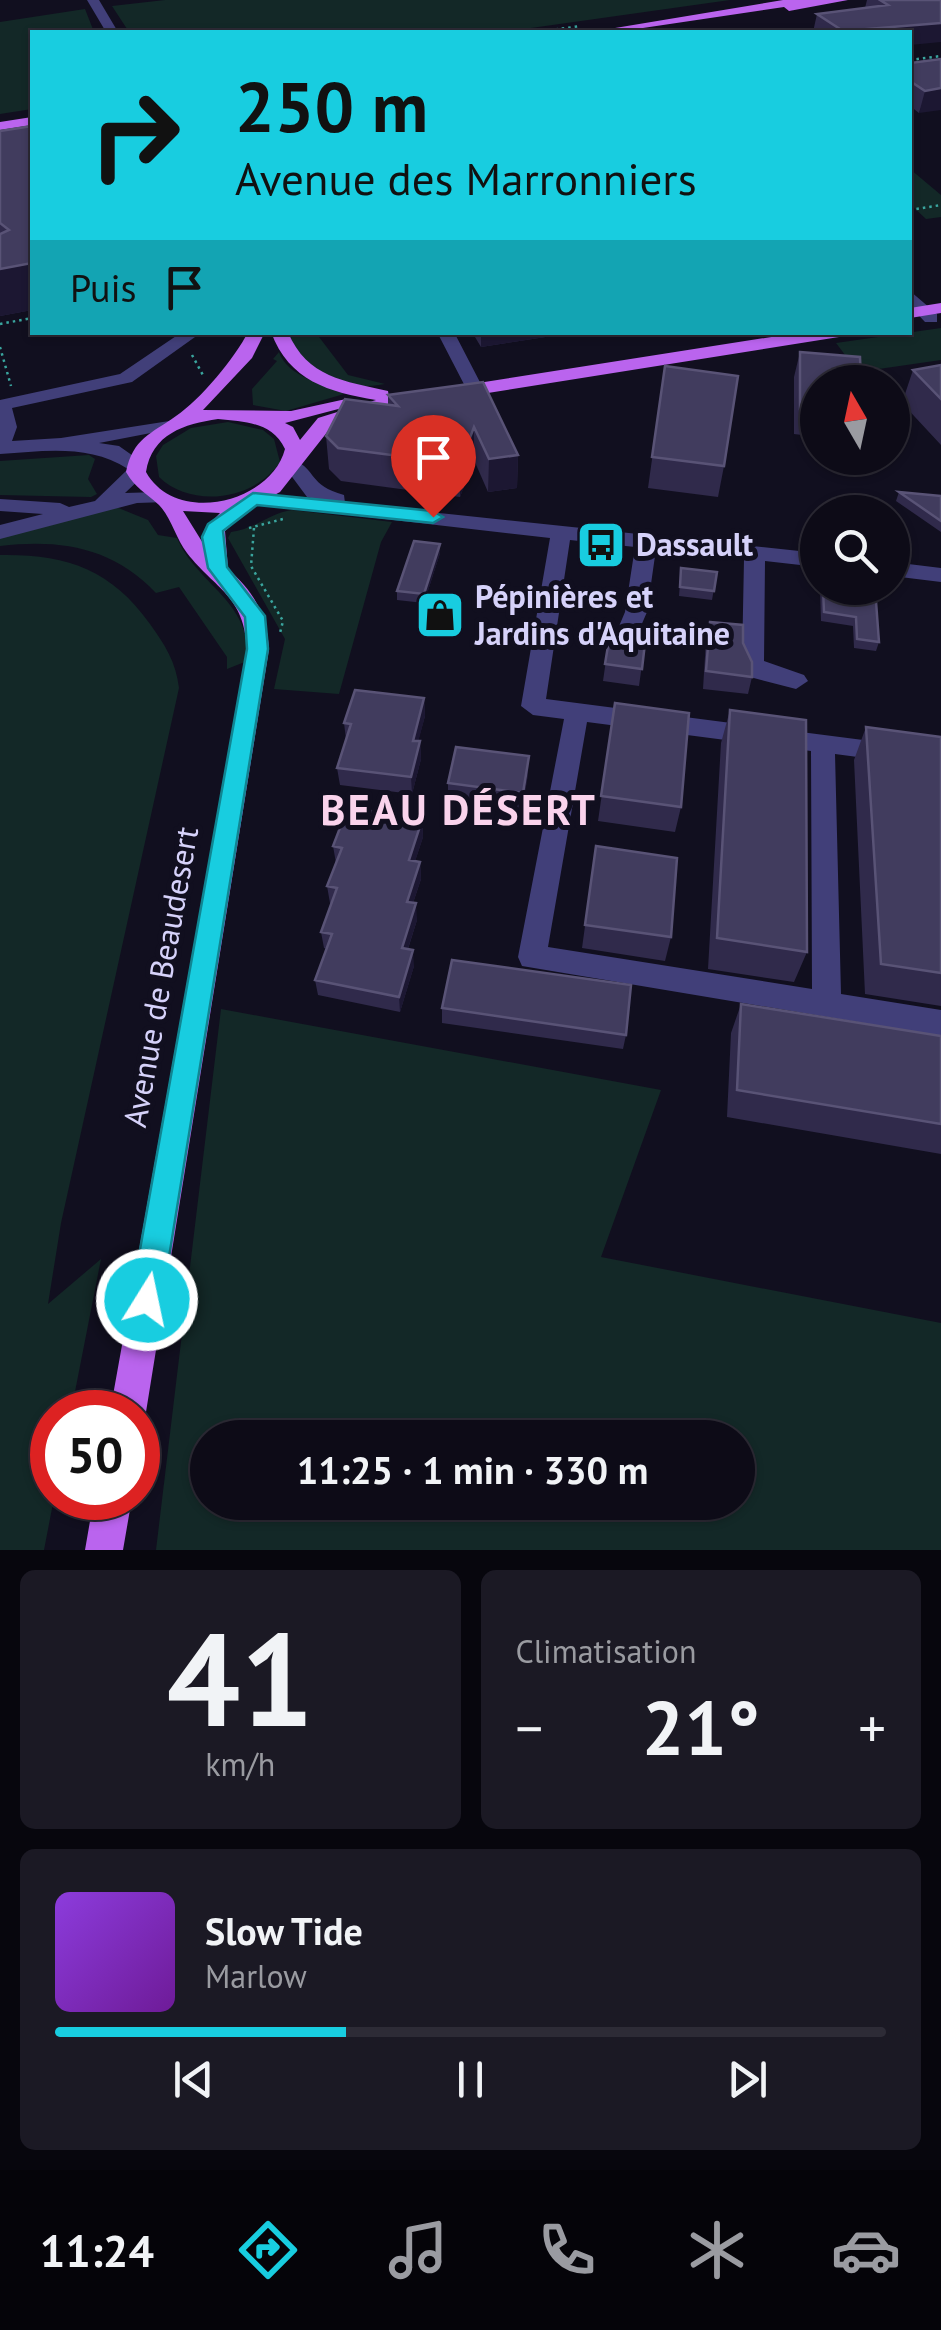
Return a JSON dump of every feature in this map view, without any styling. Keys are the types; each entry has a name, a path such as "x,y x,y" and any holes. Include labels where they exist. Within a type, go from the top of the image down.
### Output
{"main road":[{"path":"611,30 805,0"},
{"path":"649,30 842,0"},
{"path":"0,126 30,121"},
{"path":"0,134 30,129"},
{"path":"250,500 205,508 163,499 148,490 136,468 143,446 178,422 246,354 256,335"},
{"path":"276,335 233,390 257,417 293,440 295,461"},
{"path":"279,335 286,354 311,376 382,395"},
{"path":"218,568 212,537 215,528 250,500 279,484 325,422 343,413 472,384 766,335"},
{"path":"178,422 218,413 292,418 382,395 817,335"},
{"name":"Avenue de Beaudesert","path":"132,1390 258,649 255,616 218,568 193,546 163,499"},
{"path":"104,1550 109,1520"}],"street":[{"path":"94,0 111,30"},
{"path":"178,422 62,444 0,448 8,428 2,405 126,378 190,335"},
{"path":"447,335 472,384"},
{"path":"0,506 94,507 136,468 112,450 62,444"},
{"path":"295,461 314,493 366,508"},
{"path":"0,532 137,496 163,499"},
{"path":"250,500 366,508 800,558"},
{"path":"561,532 533,706 941,758"},
{"path":"623,643 636,612 647,539"},
{"path":"755,552 753,661 758,671 796,682"},
{"path":"910,571 941,575"},
{"path":"578,713 532,957 941,1023"},
{"path":"823,744 828,1004"}],"path":[{"path":"912,60 941,56"},
{"path":"912,210 941,206"},
{"path":"0,324 30,318"},
{"path":"0,348 16,402"}],"green space":[{"path":"165,0 730,0 516,30 128,30 112,6"},
{"path":"85,9 93,30 30,30 30,109 0,114 0,22"},
{"path":"912,171 941,195 941,217 926,219 912,206"},
{"path":"941,328 941,360 906,365 853,365 836,343 892,335"},
{"path":"292,335 318,335 348,375 385,384 353,386 330,380 289,343"},
{"path":"279,352 298,374 344,394 286,411 253,405 252,389 277,361 273,359"},
{"path":"228,422 263,430 274,439 280,462 269,475 255,485 222,496 188,494 159,477 156,456 163,445 191,428"},
{"path":"89,455 95,459 88,479 97,494 91,497 0,495 0,461"},
{"path":"116,507 148,520 158,535 177,538 197,569 233,609 247,641 247,661 227,669 227,657 179,587 156,593 122,565 84,550 44,544 0,546 0,535"},
{"path":"292,510 392,522 381,542 339,694 274,689 285,639 228,538 231,532"},
{"path":"0,555 24,555 85,568 119,590 135,605 165,647 179,688 61,1223 48,1304 101,1259 75,1390 30,1390 30,1520 50,1520 44,1550 0,1550"},
{"path":"221,1009 661,1090 601,1257 941,1323 941,1550 156,1550"}],"building":[{"path":"880,0 941,0 941,23 841,30 817,14 888,5"},
{"path":"941,59 941,88 925,91 912,82 912,63"},
{"path":"30,126 30,263 0,269 0,234 9,230 0,223 0,131"},
{"path":"800,352 860,357 860,365 800,365"},
{"path":"941,365 941,399 913,370"},
{"path":"665,366 738,376 724,466 652,457"},
{"path":"483,382 518,455 489,459 474,427 460,464 338,448 326,436 345,399 398,406 388,395"},
{"path":"899,492 941,496 941,521 910,500 910,495"},
{"path":"414,541 440,544 424,594 397,591"},
{"path":"681,568 717,572 714,591 680,587"},
{"path":"824,605 876,605 879,642 857,639 856,617 824,612"},
{"path":"710,622 743,625 743,643 752,662 752,677 706,671"},
{"path":"615,638 645,643 642,669 605,664 608,646 614,647"},
{"path":"355,690 424,698 413,741 420,741 411,777 337,768 351,724 344,723"},
{"path":"615,703 689,713 681,807 601,796"},
{"path":"730,710 806,720 807,952 717,938"},
{"path":"866,727 941,737 941,973 881,964"},
{"path":"456,747 529,756 523,793 448,783"},
{"path":"348,807 422,820 409,860 420,862 407,902 416,903 402,948 413,950 399,997 315,980 332,934 321,932 337,888 327,886 342,848 333,846"},
{"path":"596,846 677,858 671,937 585,925"},
{"path":"452,960 631,985 626,1035 442,1008"},
{"path":"741,1004 941,1036 941,1124 737,1090"}],"place":[{"name":"Dassault","path":"601,545"},
{"name":"Pépinières et Jardins d'Aquitaine","path":"440,615"}],"district":[{"name":"BEAU DÉSERT","path":"459,810"}],"route":[{"path":"147,1300 258,649 255,616 218,568 212,537 215,528 233,510 253,499 433,517"}]}
